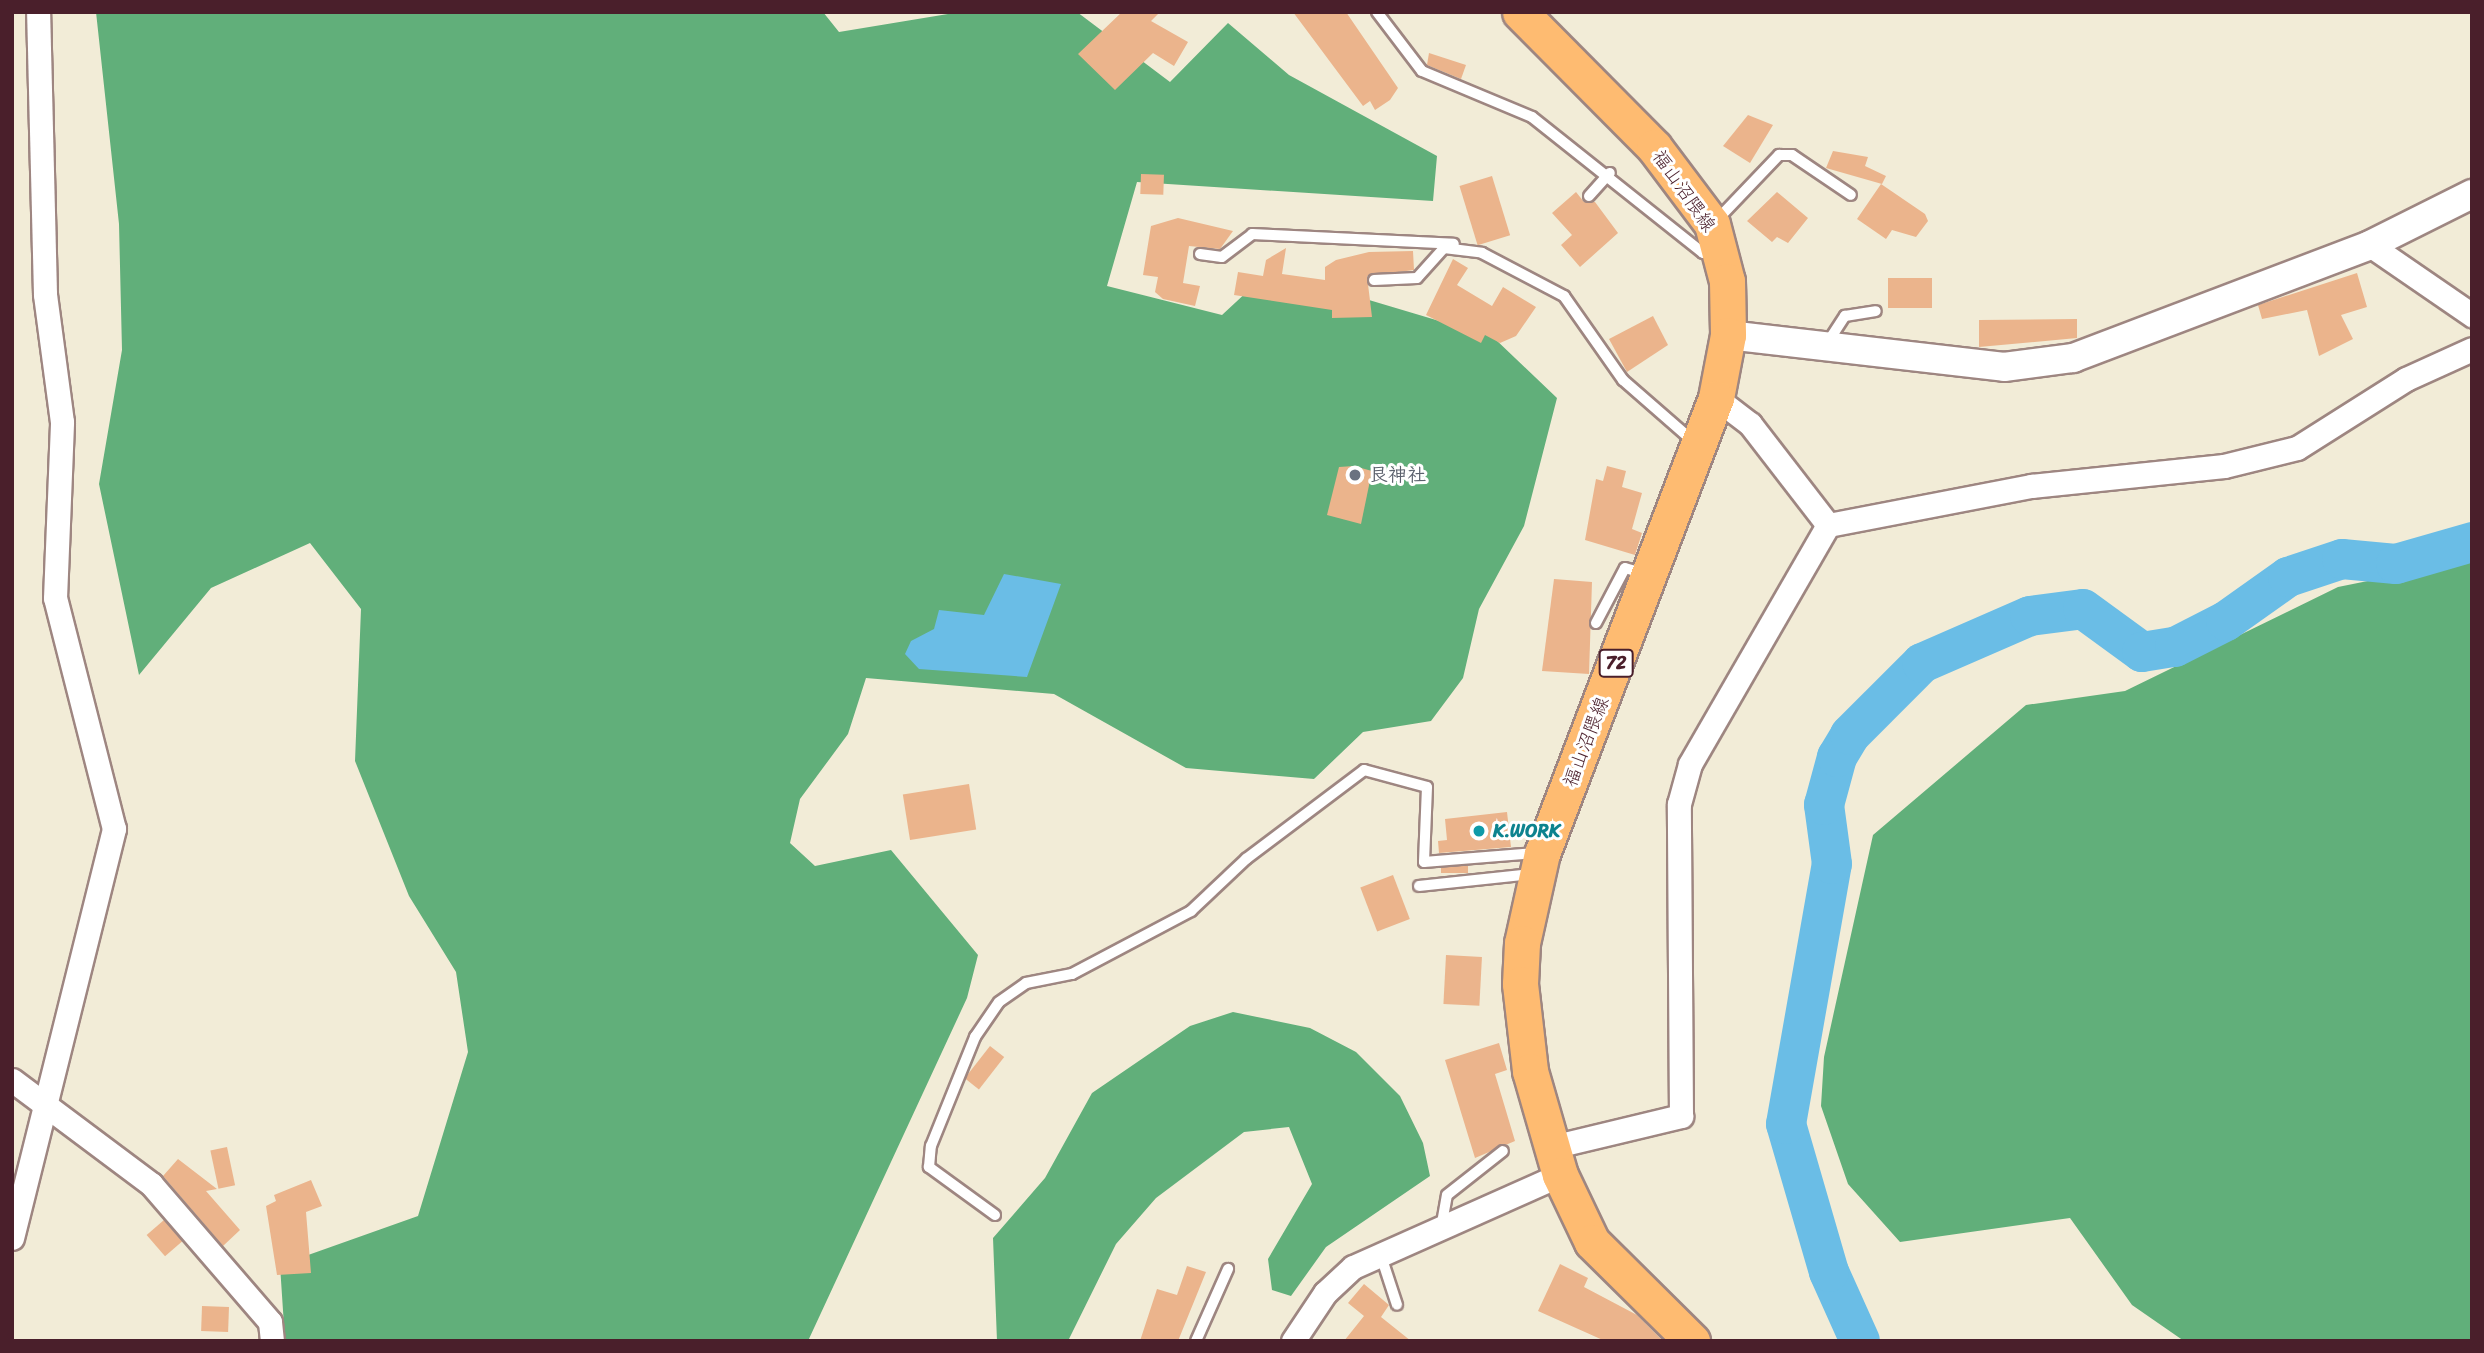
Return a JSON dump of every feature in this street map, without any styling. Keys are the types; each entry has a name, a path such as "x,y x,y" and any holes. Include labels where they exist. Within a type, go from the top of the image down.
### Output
{"main road":[{"name":"福山沼隈線","path":"1520,12 1654,147 1718,238 1728,335 1716,398 1700,448 1648,575 1539,863 1520,984 1530,1071 1556,1161 1592,1242 1692,1341"}],"street":[{"path":"12,1238 43,1101 114,829 58,631 55,598 62,422 45,294 38,12"},
{"path":"1728,335 2004,367 2073,358 2370,245 2472,194"},
{"path":"2370,245 2472,315"},
{"path":"1293,1341 1325,1293 1353,1267 1382,1259 1556,1161 1681,1116 1679,804 1690,764 1828,525 2031,486 2224,466 2297,448 2406,379 2472,349"},
{"path":"1716,398 1750,424 1828,525"},
{"path":"12,1080 151,1184 270,1321 272,1341"}],"lane":[{"path":"1377,12 1422,71 1532,117 1610,173 1703,253 1718,238 1779,155 1792,155 1851,195"},
{"path":"1590,197 1610,173"},
{"path":"1199,254 1222,257 1252,234 1401,237 1467,247 1564,296 1623,380 1700,448"},
{"path":"1374,280 1417,278 1444,248 1467,247"},
{"path":"1824,347 1845,316 1876,311"},
{"path":"1596,623 1625,568 1648,575"},
{"path":"995,1215 929,1167 931,1146 975,1037 999,1002 1026,982 1072,974 1191,911 1246,859 1364,770 1427,787 1424,862 1539,863"},
{"path":"1419,886 1539,863"},
{"path":"1442,1223 1447,1195 1503,1151"},
{"path":"1382,1259 1397,1306"},
{"path":"1196,1341 1228,1269"}],"green space":[{"path":"96,12 823,12 839,32 960,12 1077,12 1170,82 1228,23 1289,75 1437,156 1433,201 1137,182 1107,286 1222,315 1250,289 1369,300 1493,337 1557,398 1524,526 1479,609 1463,678 1431,721 1363,732 1314,779 1186,768 1054,694 866,678 848,734 800,799 790,843 815,866 891,850 978,955 967,998 808,1341 285,1341 280,1265 418,1216 468,1052 456,972 409,896 355,761 361,609 310,543 211,588 139,675 99,484 122,350 119,224"},
{"path":"2472,560 2472,1341 2184,1341 2132,1305 2070,1218 1900,1242 1848,1184 1821,1106 1824,1057 1873,835 2026,705 2125,691 2338,587"},
{"path":"1233,1012 1310,1028 1356,1052 1400,1096 1423,1143 1430,1176 1326,1247 1291,1296 1272,1290 1268,1259 1312,1184 1289,1127 1244,1132 1156,1198 1116,1244 1068,1341 997,1341 993,1238 1045,1178 1092,1093 1190,1026"}],"water":[{"path":"1004,574 1061,584 1027,677 919,669 905,654 911,641 934,629 939,610 984,615"}],"building":[{"path":"1122,12 1160,12 1151,21 1188,42 1174,66 1153,53 1115,90 1078,54"},
{"path":"1293,12 1346,12 1398,88 1390,100 1375,110 1370,101 1363,106"},
{"path":"1429,53 1466,65 1461,79 1427,65"},
{"path":"1748,115 1773,125 1750,163 1723,146"},
{"path":"1833,151 1868,157 1865,166 1886,176 1882,184 1826,168"},
{"path":"1141,174 1164,175 1163,195 1140,194"},
{"path":"1492,176 1510,235 1478,245 1459,186"},
{"path":"1881,184 1925,214 1928,221 1916,237 1892,230 1886,239 1857,219"},
{"path":"1576,192 1584,202 1595,202 1618,233 1580,267 1561,245 1572,235 1552,213"},
{"path":"1777,192 1808,218 1788,243 1777,237 1772,242 1747,221"},
{"path":"1178,218 1233,231 1220,249 1189,246 1183,283 1200,286 1195,306 1163,299 1155,292 1158,277 1143,275 1151,226"},
{"path":"1286,248 1282,274 1325,280 1325,267 1336,260 1369,252 1413,251 1414,270 1367,276 1372,317 1332,318 1332,310 1234,295 1238,272 1263,276 1266,260"},
{"path":"1453,259 1468,268 1457,285 1492,306 1503,287 1536,307 1516,336 1500,343 1485,335 1481,343 1426,315"},
{"path":"2357,273 2367,307 2341,315 2353,339 2319,356 2307,310 2262,319 2258,305"},
{"path":"1888,278 1932,278 1932,308 1888,308"},
{"path":"1653,316 1668,345 1627,372 1609,339"},
{"path":"2077,319 2077,338 1979,347 1979,320"},
{"path":"1354,466 1372,471 1361,524 1327,515 1339,467"},
{"path":"1607,466 1626,471 1622,487 1642,493 1632,529 1642,533 1635,555 1585,540 1596,479 1603,481"},
{"path":"1554,579 1592,582 1589,674 1542,671"},
{"path":"969,784 976,829 910,840 903,794"},
{"name":"K.WORK","path":"1507,812 1511,847 1439,853 1438,841 1447,840 1445,819"},
{"path":"1441,866 1468,866 1468,873 1441,873"},
{"path":"1393,875 1410,919 1377,931 1360,888"},
{"path":"1446,955 1482,957 1479,1006 1443,1004"},
{"path":"1499,1043 1507,1070 1495,1074 1515,1141 1475,1158 1445,1060"},
{"path":"990,1046 1004,1057 979,1089 965,1078"},
{"path":"227,1147 235,1185 218,1189 210,1151"},
{"path":"178,1159 217,1189 206,1191 240,1230 223,1246 163,1176"},
{"path":"311,1180 322,1206 306,1212 311,1273 277,1275 266,1206 276,1201 274,1195"},
{"path":"164,1220 182,1241 165,1256 147,1235"},
{"path":"1560,1264 1588,1278 1584,1287 1637,1315 1663,1341 1605,1341 1538,1311"},
{"path":"1187,1266 1206,1272 1178,1341 1140,1341 1157,1289 1177,1295"},
{"path":"1364,1284 1389,1305 1381,1317 1411,1341 1344,1341 1364,1316 1348,1303"},
{"path":"202,1306 229,1307 228,1332 201,1331"}],"waterway":[{"path":"1860,1341 1829,1272 1786,1124 1832,864 1824,805 1837,757 1850,735 1922,663 2030,616 2083,609 2142,652 2175,647 2226,621 2288,577 2342,559 2396,564 2472,542"}],"place":[{"name":"艮神社","path":"1355,475"},
{"name":"K.WORK","path":"1479,831"}]}
